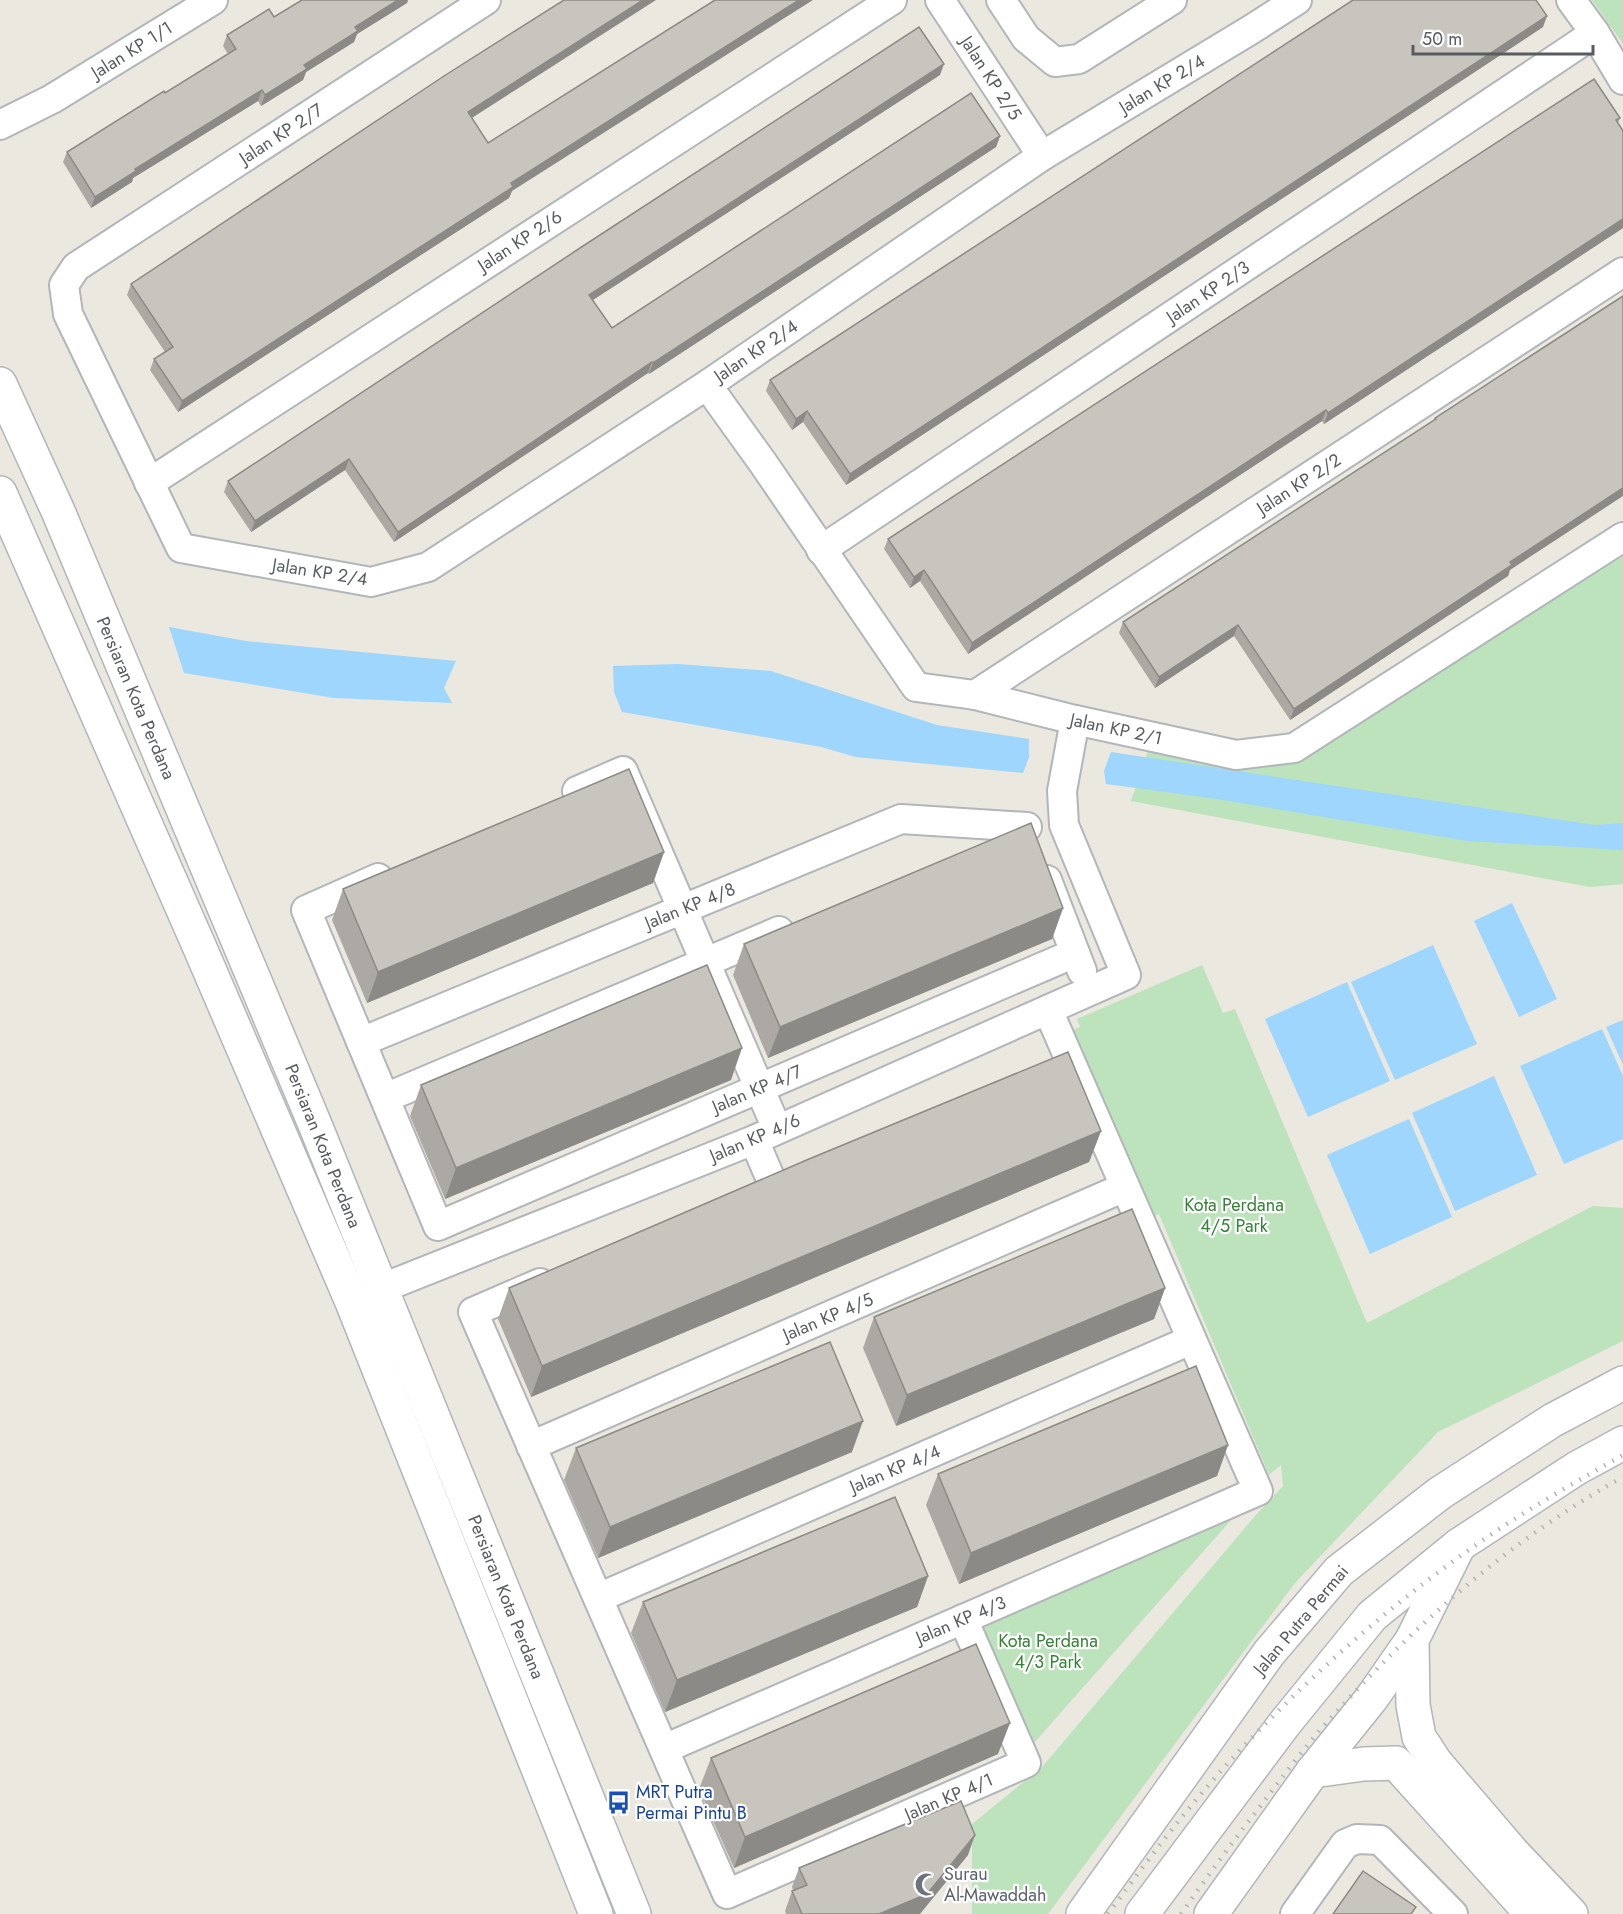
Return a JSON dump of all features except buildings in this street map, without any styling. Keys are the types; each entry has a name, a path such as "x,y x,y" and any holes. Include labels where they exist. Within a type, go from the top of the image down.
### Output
{"street":[{"name":"Jalan KP 2/7","path":"149,483 68,314 64,285 76,267 486,0"},
{"name":"Jalan KP 2/6","path":"149,483 892,0"},
{"name":"Jalan KP 2/5","path":"940,0 1042,156"},
{"path":"1001,0 1026,38 1055,62 1079,58 1172,0"},
{"name":"Jalan KP 2/4","path":"149,483 181,548 371,582 428,567 706,385 1042,156 1297,0"},
{"path":"1571,0 1595,33 1623,80"},
{"name":"Jalan KP 1/1","path":"0,124 52,99 209,1"},
{"name":"Jalan KP 2/3","path":"820,550 1595,33"},
{"name":"Jalan KP 1/1","path":"0,142 52,99"},
{"name":"Jalan KP 2/2","path":"975,695 1623,272"},
{"name":"Persiaran Kota Perdana","path":"0,384 58,511 316,1127 634,1914"},
{"name":"Jalan KP 2/1","path":"706,385 763,463 820,550 916,687 975,695 1075,720 1236,755 1294,748 1623,537"},
{"name":"Persiaran Kota Perdana","path":"0,493 200,948 352,1302 596,1914"},
{"name":"Jalan KP 4/6","path":"380,1289 765,1134 1126,975 1064,825 1062,791 1075,720"},
{"path":"557,800 623,771 759,1089 773,1182"},
{"name":"Jalan KP 4/8","path":"361,1042 902,819 1034,845"},
{"path":"974,850 1034,845 1089,992"},
{"path":"404,867 306,910 385,1098 802,921"},
{"name":"Jalan KP 4/7","path":"385,1098 438,1226 1075,953"},
{"path":"1048,1010 1056,1058 1125,1188 1191,1340"},
{"name":"Jalan KP 4/5","path":"531,1446 1125,1188"},
{"path":"559,1274 473,1312 664,1749"},
{"name":"Jalan KP 4/3","path":"664,1749 1258,1491 1191,1340"},
{"name":"Jalan KP 4/4","path":"598,1598 1191,1340"},
{"name":"Jalan Putra Permai","path":"1083,1914 1269,1653 1339,1570 1440,1493 1553,1420 1623,1383"},
{"path":"1142,1914 1285,1723 1372,1616 1459,1545 1577,1468 1623,1443"},
{"path":"1211,1914 1313,1771 1371,1699 1412,1640 1459,1545"},
{"name":"Jalan KP 4/1","path":"664,1749 727,1894 1026,1763 963,1619"},
{"path":"1412,1640 1413,1705 1419,1737 1436,1763 1513,1853 1571,1914"},
{"path":"1313,1771 1364,1764 1396,1763 1532,1914"},
{"path":"1295,1914 1345,1844 1357,1839 1380,1840 1453,1914"}],"green space":[{"path":"1592,0 1623,0 1623,44"},
{"path":"1623,556 1623,884 1590,887 1131,801 1150,745 1295,764"},
{"name":"Kota Perdana 4/5 Park","path":"1202,965 1223,1013 1235,1009 1367,1323 1593,1206 1623,1208 1623,1341 1438,1432 1295,1583 1048,1914 972,1914 972,1824 1042,1767 1283,1486 1281,1465 1269,1475 1159,1214 1149,1218 1102,1113 1073,1030 1080,1027 1077,1019"},
{"name":"Kota Perdana 4/3 Park","path":"1240,1510 1034,1743 982,1626"}],"water":[{"path":"169,627 246,641 456,661 444,688 452,703 334,698 184,673"},
{"path":"678,664 771,671 937,725 1029,739 1029,757 1023,773 856,757 821,747 622,712 614,692 613,666"},
{"path":"1111,752 1595,825 1623,823 1623,850 1467,841 1210,798 1106,784 1104,771"},
{"path":"1512,903 1557,999 1519,1017 1474,921"},
{"path":"1433,945 1477,1044 1395,1080 1351,982"},
{"path":"1347,982 1390,1081 1308,1117 1265,1019"},
{"path":"1623,1020 1623,1065 1606,1027"},
{"path":"1602,1029 1623,1076 1623,1139 1564,1164 1520,1066"},
{"path":"1494,1076 1537,1175 1455,1211 1412,1113"},
{"path":"1409,1119 1452,1217 1370,1254 1327,1155"}],"railway":[{"path":"1108,1914 1214,1779 1294,1695 1329,1663 1400,1602 1475,1546 1540,1503 1623,1455"},
{"path":"1181,1914 1241,1831 1309,1744 1339,1709 1403,1643 1472,1581 1545,1525 1623,1477"}],"place":[{"name":"MRT Putra Permai Pintu B","path":"618,1802"},
{"name":"Surau Al-Mawaddah","path":"926,1884"}]}
